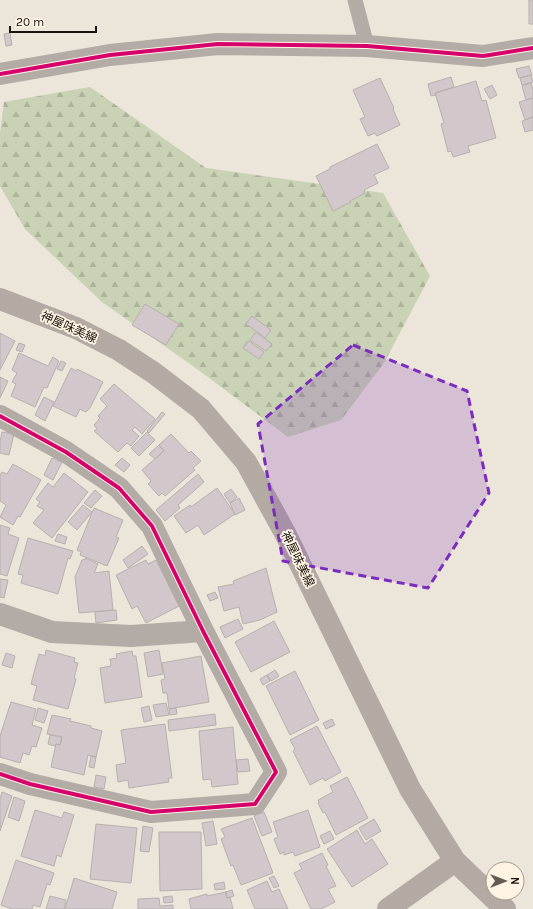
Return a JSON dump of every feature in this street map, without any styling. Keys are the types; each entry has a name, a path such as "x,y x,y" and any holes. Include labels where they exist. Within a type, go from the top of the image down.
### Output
{"main road":[{"name":"神屋味美線","path":"0,299 76,328 119,350 154,373 200,409 246,462 285,533 410,789 455,861 506,909"},
{"path":"388,909 455,861"}],"street":[{"path":"0,74 110,55 218,44 367,46 482,56 533,48"},
{"path":"0,416 66,452 119,488 152,526 203,631 276,772 255,804 151,812 30,784 0,774"},
{"path":"0,614 52,632 131,636 203,631"}],"lane":[{"path":"355,0 367,46"}],"highlighted area":[{"path":"353,345 467,391 489,493 428,588 283,561 258,424"}],"green space":[{"path":"90,87 206,168 383,193 430,276 384,363 341,420 288,437 197,369 102,302 25,229 0,186 0,133 4,102"}],"building":[{"path":"529,0 533,0 533,24 529,24"},
{"path":"10,33 12,45 6,46 4,34"},
{"path":"529,66 532,75 519,78 516,69"},
{"path":"531,75 533,82 522,85 520,78"},
{"path":"451,77 454,87 435,93 436,95 431,96 428,84"},
{"path":"380,78 400,125 377,136 375,133 368,136 360,119 365,117 353,90"},
{"path":"476,81 482,101 486,100 496,138 468,146 470,152 453,157 451,151 448,152 441,124 444,123 435,93"},
{"path":"531,83 533,98 526,100 522,86"},
{"path":"492,85 497,95 490,99 484,89"},
{"path":"533,98 533,117 525,120 519,102"},
{"path":"533,117 533,130 525,132 522,121"},
{"path":"377,144 389,168 374,175 378,183 364,190 365,193 333,211 316,176 330,169 330,167"},
{"path":"145,304 179,324 166,345 132,325"},
{"path":"252,316 271,330 265,338 246,324"},
{"path":"256,332 272,344 266,351 250,340"},
{"path":"0,333 15,341 0,370"},
{"path":"249,341 264,352 259,359 243,348"},
{"path":"19,343 25,345 22,352 16,350"},
{"path":"19,353 48,366 53,357 59,361 47,388 44,387 35,407 11,396 16,384 12,382 17,373 12,370"},
{"path":"61,361 66,363 62,371 57,369"},
{"path":"71,368 76,371 77,369 103,382 90,408 86,412 80,409 76,417 53,406"},
{"path":"0,377 8,381 0,398"},
{"path":"114,384 155,419 142,434 135,427 132,430 139,436 131,446 127,443 118,452 94,431 97,429 94,425 100,418 98,416 107,406 100,399"},
{"path":"44,397 54,402 45,421 35,415"},
{"path":"162,412 165,414 149,433 147,431"},
{"path":"2,432 14,434 9,455 0,453"},
{"path":"147,432 155,440 139,456 131,448"},
{"path":"171,434 189,453 191,451 201,461 193,468 195,470 165,496 162,493 159,496 148,484 151,481 142,470 164,451 159,445"},
{"path":"159,445 164,451 155,459 149,454"},
{"path":"52,458 62,462 53,480 44,475"},
{"path":"122,458 130,465 124,472 115,465"},
{"path":"13,464 41,480 20,517 18,516 13,525 0,517 6,505 0,501 0,475 2,472 7,474"},
{"path":"64,473 88,492 52,538 33,523 44,510 37,506 40,502 36,499 48,483 53,487"},
{"path":"198,474 204,482 178,505 180,508 165,521 156,510"},
{"path":"217,488 235,514 204,535 198,525 186,533 174,516 190,505 191,507"},
{"path":"231,489 237,497 230,503 224,494"},
{"path":"95,490 102,496 91,508 84,503"},
{"path":"239,498 245,510 235,515 230,503"},
{"path":"83,505 92,512 77,530 68,522"},
{"path":"94,508 123,520 116,537 119,538 107,566 80,555 81,552 77,550"},
{"path":"0,525 10,528 8,534 19,538 7,576 0,574"},
{"path":"58,534 67,537 65,544 55,541"},
{"path":"28,538 73,551 70,559 68,558 58,594 21,583 23,575 18,574"},
{"path":"142,546 148,554 128,568 123,560"},
{"path":"85,558 98,564 94,573 109,571 113,610 79,613 75,577 82,560 86,559"},
{"path":"146,560 148,564 156,560 179,606 146,623 137,606 132,609 116,575"},
{"path":"266,568 277,612 260,620 243,624 239,607 224,611 218,587 234,584 233,581"},
{"path":"0,579 8,580 4,598 0,597"},
{"path":"215,592 218,598 210,601 207,595"},
{"path":"116,610 117,620 96,623 95,612"},
{"path":"238,619 243,629 225,638 220,627"},
{"path":"274,621 290,652 251,672 235,642"},
{"path":"46,650 75,658 74,662 78,663 74,678 76,679 68,709 33,700 37,686 31,684 39,654 45,656"},
{"path":"159,650 163,674 148,677 144,653"},
{"path":"132,651 133,656 136,656 142,697 105,703 100,668 111,666 110,659 117,658 116,654"},
{"path":"6,653 15,656 12,668 2,665"},
{"path":"201,656 209,702 169,709 167,693 163,693 161,680 165,679 162,663"},
{"path":"275,670 279,676 271,681 267,675"},
{"path":"295,671 319,720 290,735 266,686"},
{"path":"267,675 270,681 263,685 260,679"},
{"path":"11,702 36,709 32,725 42,728 36,747 32,746 29,755 23,753 20,763 0,757 0,736"},
{"path":"166,703 169,715 156,717 153,705"},
{"path":"149,706 152,720 144,722 141,708"},
{"path":"38,708 48,711 44,723 35,720"},
{"path":"176,708 177,714 170,715 169,709"},
{"path":"215,714 216,725 169,731 168,720"},
{"path":"52,715 71,719 70,721 91,726 91,728 102,731 96,757 88,755 84,775 51,767 56,744 60,745 62,737 47,734"},
{"path":"332,719 335,725 326,729 323,723"},
{"path":"165,724 172,778 168,778 169,782 129,788 128,780 118,782 116,765 126,763 121,730"},
{"path":"317,726 341,772 325,781 323,778 310,785 293,751 295,749 290,740"},
{"path":"233,727 238,784 212,787 211,779 203,780 199,731"},
{"path":"50,735 62,737 60,745 56,744 55,746 48,744"},
{"path":"91,756 96,757 94,768 89,767"},
{"path":"248,759 250,771 238,772 236,760"},
{"path":"96,775 106,777 104,789 94,787"},
{"path":"347,777 368,818 336,835 325,812 323,813 318,800 333,792 330,786"},
{"path":"2,792 12,796 0,831 0,799"},
{"path":"14,797 25,801 19,821 8,817"},
{"path":"35,810 62,818 64,812 74,815 61,857 57,855 54,866 21,856"},
{"path":"308,810 320,847 295,856 293,852 284,855 284,852 280,854 274,839 278,837 273,822"},
{"path":"264,812 272,832 262,836 254,816"},
{"path":"252,818 273,873 241,885 233,865 231,866 221,839 225,837 221,829"},
{"path":"374,819 381,831 366,840 359,828"},
{"path":"213,821 217,844 206,846 202,823"},
{"path":"96,824 137,828 131,883 90,879"},
{"path":"143,826 153,828 149,852 140,851"},
{"path":"357,830 365,844 372,839 388,864 352,887 327,849"},
{"path":"330,831 334,839 324,844 320,836"},
{"path":"159,832 201,832 202,889 160,891"},
{"path":"322,853 328,865 326,866 336,886 328,889 335,902 321,909 311,909 294,873 302,869 299,864"},
{"path":"16,860 54,873 50,885 47,884 40,907 33,905 32,909 12,909 1,905"},
{"path":"274,876 279,886 274,888 269,878"},
{"path":"74,878 117,892 112,909 65,909"},
{"path":"267,881 272,892 279,889 288,909 255,909 247,890"},
{"path":"224,882 225,889 215,890 214,884"},
{"path":"232,890 234,896 227,898 225,892"},
{"path":"226,892 227,898 230,897 233,909 191,909 189,899 207,894 207,896"},
{"path":"50,896 66,900 64,909 46,909"},
{"path":"172,896 173,902 164,903 163,897"},
{"path":"159,898 160,906 173,905 173,909 138,909 138,899"}],"cycle path":[{"path":"0,74 110,55 218,44 367,46 483,56 533,48"},
{"path":"0,416 66,452 119,488 152,526 203,631 276,772 255,804 151,812 30,784 0,774"}]}
